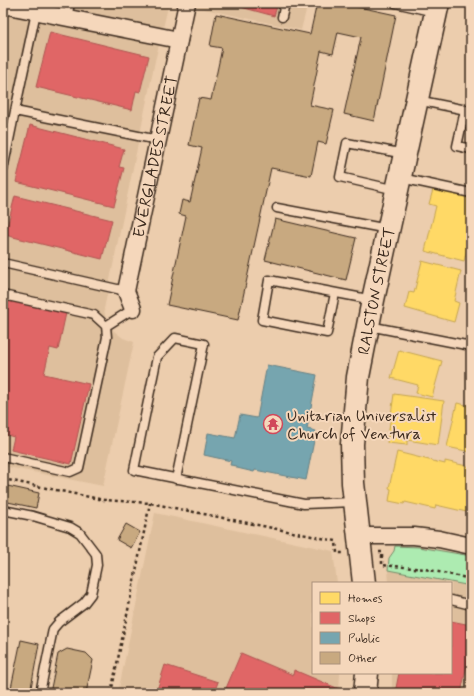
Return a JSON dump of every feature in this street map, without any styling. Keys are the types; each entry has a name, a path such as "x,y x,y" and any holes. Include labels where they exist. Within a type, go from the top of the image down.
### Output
{"street":[{"name":"EVERGLADES STREET","path":"126,291 187,3"},
{"path":"3,5 36,12 69,10 178,40"},
{"name":"RALSTON STREET","path":"364,582 354,502 352,466 358,378 373,300 437,8"},
{"path":"126,291 133,309"},
{"path":"359,544 414,536 439,539 471,546"},
{"path":"365,693 366,674"}],"lane":[{"path":"282,17 285,3"},
{"path":"395,3 437,8"},
{"path":"3,170 36,12"},
{"path":"416,100 468,111 457,146 471,149"},
{"path":"15,111 158,140"},
{"path":"405,154 347,144 340,177 471,193"},
{"path":"277,208 389,230"},
{"path":"3,263 126,291"},
{"path":"335,293 327,333 262,320 268,280 373,300"},
{"path":"3,295 94,314 106,326 107,337 79,468 70,472 3,457"},
{"path":"106,326 133,309"},
{"path":"368,326 471,346"},
{"path":"176,479 204,344 175,338 157,357 134,470 176,479 304,504 354,502"},
{"path":"3,510 33,516 70,527 80,533 96,554 97,565 91,594 84,603 58,622 53,629 40,693"},
{"path":"452,600 471,605"}],"path":[{"path":"3,479 104,500 150,503 336,541 337,553 359,544 382,552 382,565 425,569 471,579"},
{"path":"111,693 150,503"}],"shaded area":[{"path":"3,3 169,3 155,61 104,309 106,320 114,331 123,338 134,342 103,486 3,466"},
{"path":"176,3 308,3 301,30"},
{"path":"155,513 333,551 337,582 312,582 312,674 340,674 339,693 118,693"},
{"path":"388,570 450,582 389,582"},
{"path":"452,582 471,586 471,693 392,693 392,674 452,674"}],"green space":[{"path":"395,546 419,547 471,556 471,586 388,570 389,558 394,551"}],"building: Homes":[{"path":"434,186 471,196 471,234 464,261 425,251 436,206 429,204"},
{"path":"422,261 461,271 454,301 459,303 454,322 405,308 409,292 414,293"},
{"path":"399,350 442,361 432,397 416,393 418,385 391,378"},
{"path":"394,394 444,401 438,445 407,440 407,445 387,443"},
{"path":"457,403 471,406 471,452 447,447"},
{"path":"397,452 445,464 445,461 471,467 471,513 436,505 435,509 405,502 404,504 389,501 391,489 389,488"}],"building: Shops":[{"path":"226,3 278,3 274,16"},
{"path":"50,32 149,56 140,92 136,91 132,110 36,87"},
{"path":"30,125 124,149 119,167 124,168 114,206 16,182"},
{"path":"15,196 112,220 102,259 5,235"},
{"path":"3,298 66,313 58,350 50,348 44,374 89,384 71,464 11,450 14,437 3,434"},
{"path":"452,621 471,625 471,645 461,693 395,693 399,674 452,674"},
{"path":"241,653 293,675 294,670 339,689 337,693 224,693"},
{"path":"165,665 218,682 214,693 156,693"}],"building: Public":[{"name":"Unitarian Universalist Church of Ventura","path":"267,365 317,375 307,429 316,431 306,480 237,468 237,466 230,465 231,461 204,455 208,433 235,438 240,415 257,418"}],"building: Other":[{"path":"317,3 340,3 396,15 374,121 344,114 361,37 338,32 333,54 321,51 310,105 334,110 326,144 318,142 311,176 271,168 238,320 167,305 186,216 179,214 182,200 190,202 202,148 189,145 199,98 211,100 222,48 210,46 216,14 310,34"},
{"path":"275,219 356,238 346,280 265,260"},
{"path":"3,485 39,493 36,508 3,501"},
{"path":"126,524 140,532 131,548 117,540"},
{"path":"21,640 39,644 30,693 10,693"},
{"path":"67,649 86,653 93,660 86,693 50,693 58,654"}],"place":[{"name":"Unitarian Universalist Church of Ventura","path":"273,424"}]}
